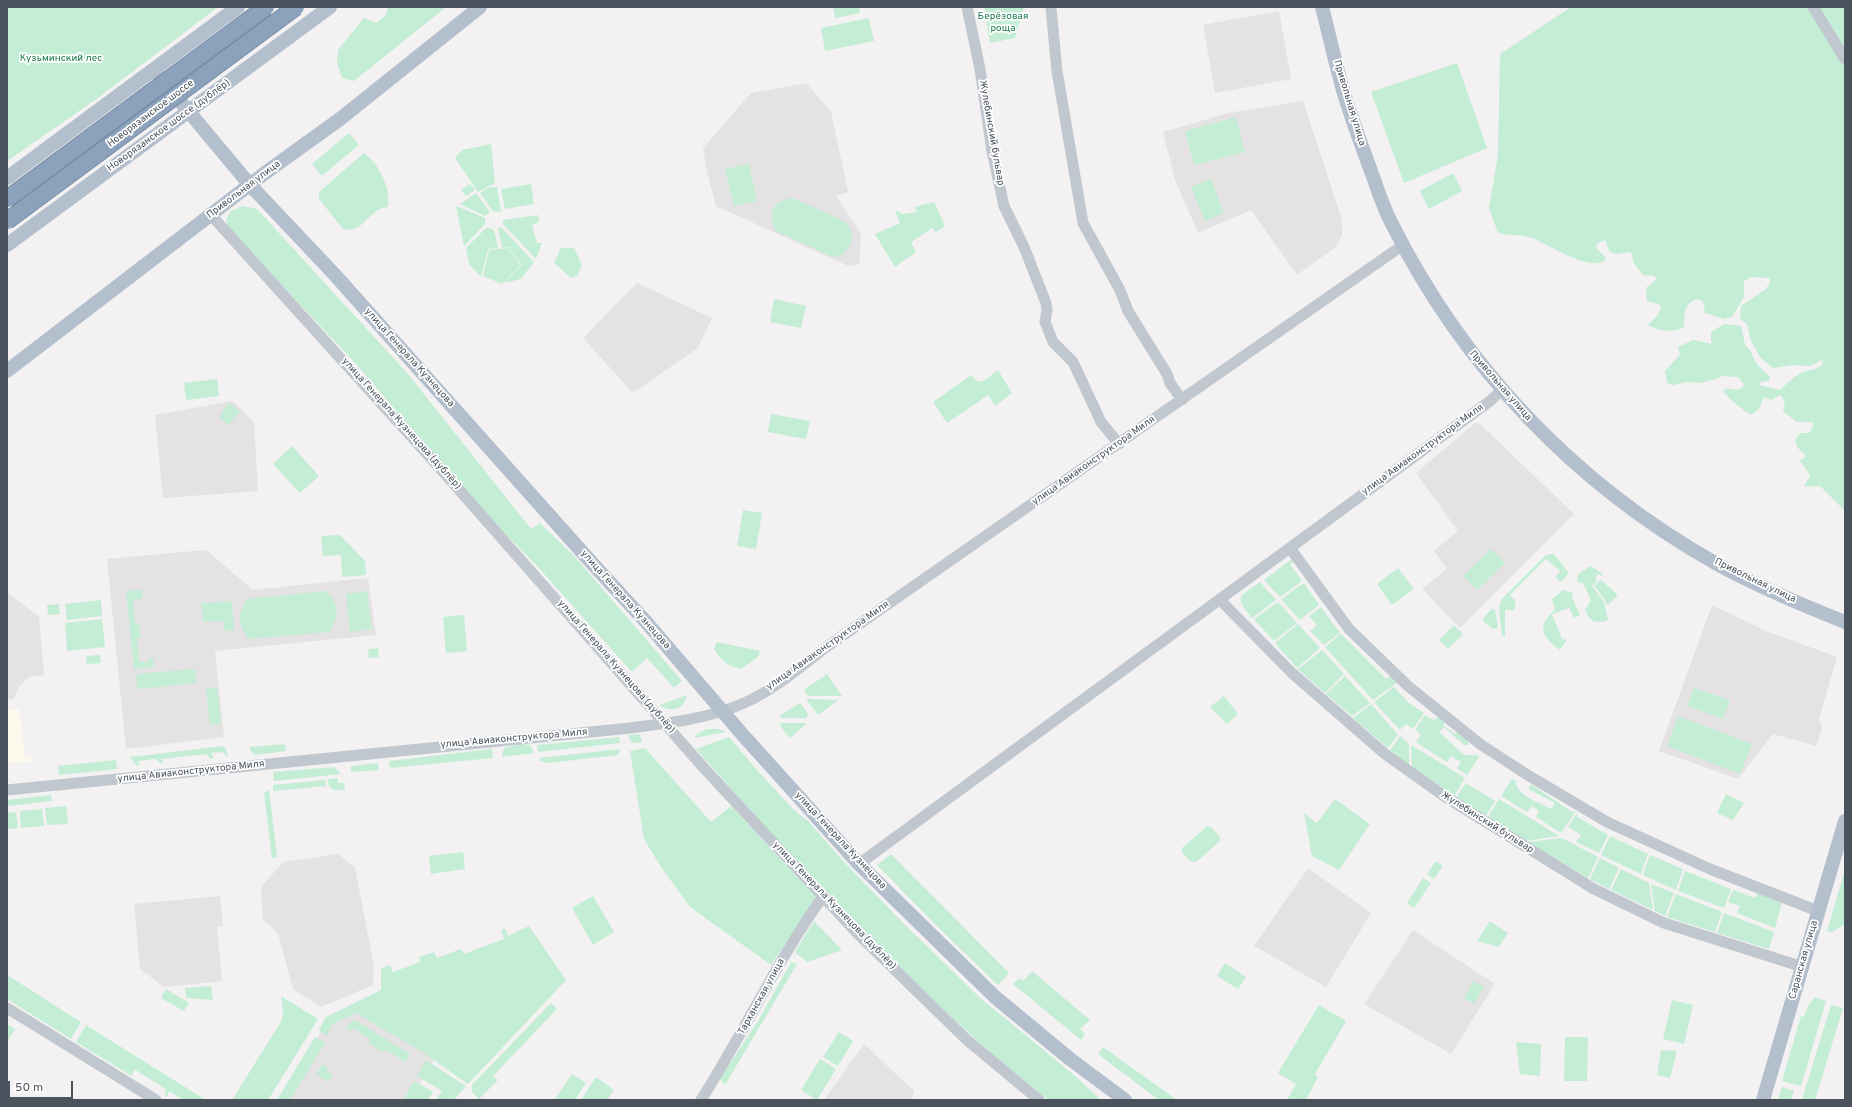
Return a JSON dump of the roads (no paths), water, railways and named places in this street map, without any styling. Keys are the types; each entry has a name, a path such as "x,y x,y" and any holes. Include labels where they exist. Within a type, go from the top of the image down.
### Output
{"highway":[{"name":"Новорязанское шоссе","path":"7,199 266,7"},
{"name":"Новорязанское шоссе","path":"7,221 296,7"}],"main road":[{"path":"7,178 238,7"},
{"name":"Новорязанское шоссе (дублёр)","path":"7,245 330,7"},
{"name":"Привольная улица","path":"7,371 250,185 340,119 480,7"},
{"name":"Привольная улица","path":"1322,7 1343,91 1390,220 1421,278 1466,347 1502,390 1554,445 1584,472 1636,512 1719,565 1767,589 1845,622"},
{"name":"улица Генерала Кузнецова","path":"154,70 190,111 250,185 336,275 591,562 647,622 722,711 859,864 995,997 1070,1059 1125,1100"},
{"path":"106,105 118,101 129,100 143,108 149,117 150,127 147,137 140,148"},
{"name":"Саранская улица","path":"1763,1100 1845,821"}],"street":[{"name":"Жулебинский бульвар","path":"968,7 980,69 992,151 1004,206 1024,247 1046,303 1047,310 1045,322 1053,342 1073,362 1101,422 1106,426 1119,444"},
{"path":"1813,7 1845,59"},
{"path":"1051,8 1057,71 1083,223 1120,290 1128,311 1167,374 1170,383 1182,400"},
{"name":"улица Генерала Кузнецова (дублёр)","path":"211,215 434,461 703,767 882,958 961,1034 1039,1100"},
{"name":"улица Авиаконструктора Миля","path":"7,790 621,730 665,723 722,711 745,703 788,676 825,648 1403,245"},
{"name":"улица Авиаконструктора Миля","path":"859,864 1490,401 1502,390"},
{"path":"1290,548 1349,629 1408,686 1480,744 1529,776 1607,822 1710,869 1818,911"},
{"name":"Жулебинский бульвар","path":"1220,600 1292,673 1385,754 1444,796 1594,889 1664,923 1803,966"},
{"name":"Тарханская улица","path":"701,1100 729,1056 771,978 824,895"},
{"path":"7,1008 156,1100"}],"park label":[{"name":"Берёзовая роща","path":"1003,22"},
{"name":"Кузьминский лес","path":"61,59"}]}
